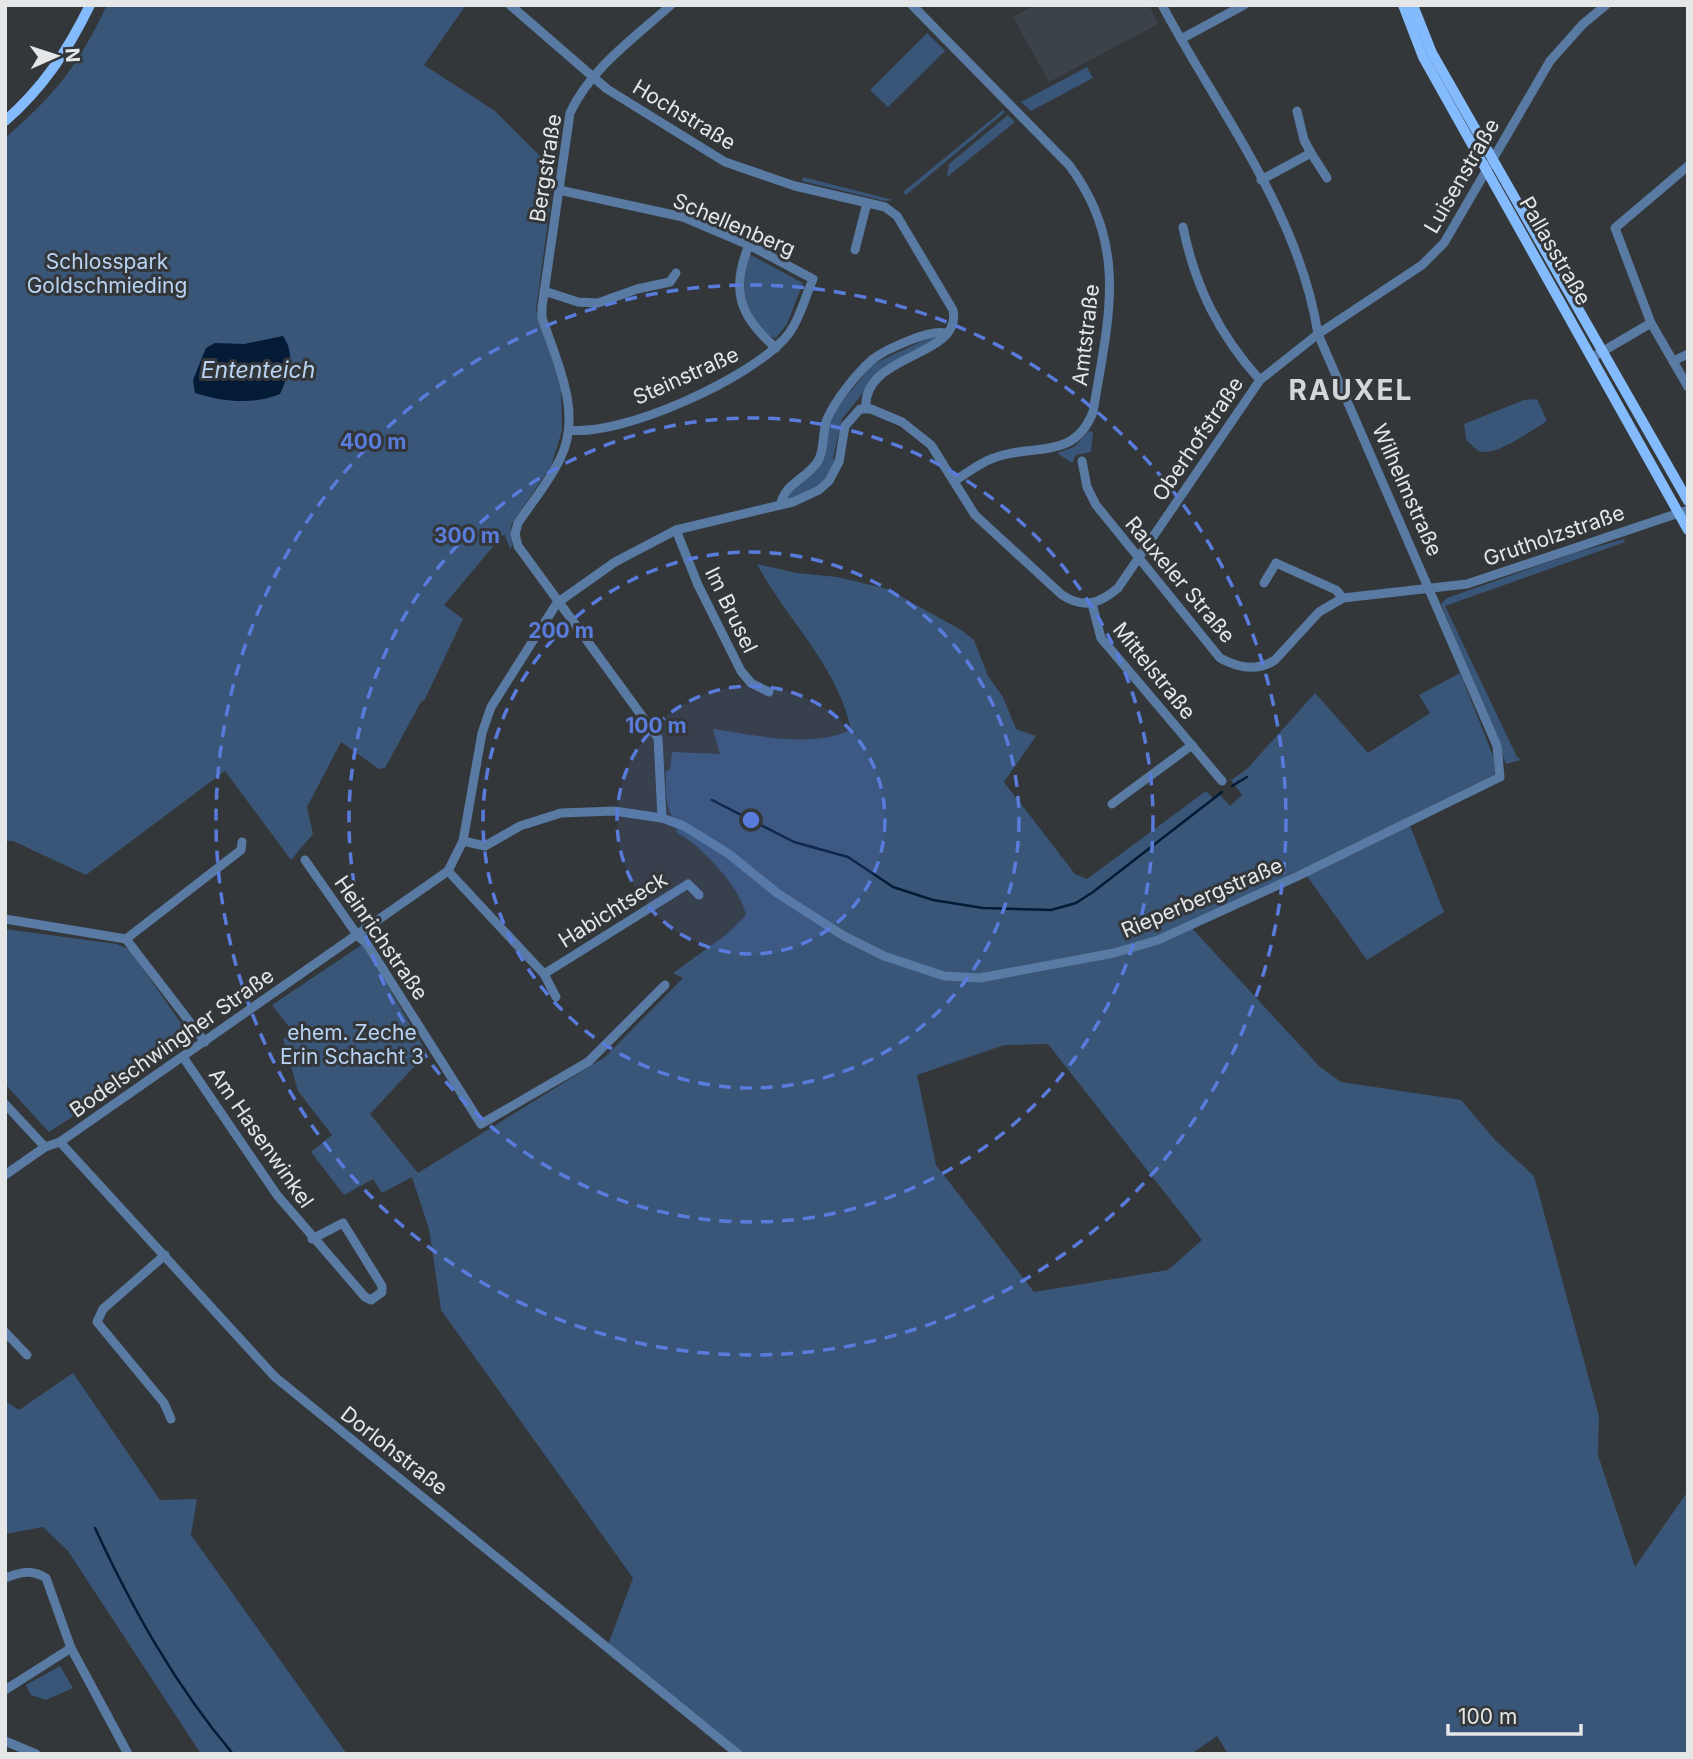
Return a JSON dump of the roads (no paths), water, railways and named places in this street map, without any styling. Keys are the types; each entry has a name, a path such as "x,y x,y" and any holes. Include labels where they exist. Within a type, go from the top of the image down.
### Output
{"main road":[{"path":"5,121 55,68 90,5"},
{"name":"Pallasstraße","path":"1403,5 1423,57 1488,172 1688,501"},
{"name":"Pallasstraße","path":"1413,5 1432,53 1493,160 1683,512 1688,530"}],"street":[{"name":"Hochstraße","path":"510,5 592,77 726,162 795,186 885,207 897,216 953,310 953,322 947,334"},
{"name":"Bergstraße","path":"662,818 658,738 575,622 557,603 518,546 515,534 518,523 559,461 569,430 567,395 542,318 570,113 580,92 592,77 671,5"},
{"name":"Amtstraße","path":"912,5 1069,165 1096,209 1109,256 1110,306 1093,412 1088,425 1066,444 990,459 954,481"},
{"name":"Wilhelmstraße","path":"1161,5 1261,180 1304,268 1318,334 1497,746 1500,777"},
{"path":"1181,39 1244,5"},
{"name":"Luisenstraße","path":"1318,334 1434,254 1454,229 1550,61 1583,24 1606,5"},
{"path":"1297,111 1301,132 1327,177"},
{"path":"1261,180 1311,153"},
{"path":"1688,166 1615,228 1651,323 1688,387"},
{"name":"Schellenberg","path":"559,190 683,217 749,246 813,279"},
{"path":"855,250 867,203"},
{"path":"1183,227 1195,275 1213,317 1238,355 1259,380"},
{"path":"749,246 741,270 741,305 750,323 776,348"},
{"path":"544,291 578,302 598,303 636,289 670,282 676,273"},
{"name":"Steinstraße","path":"569,430 596,431 664,409 730,380 756,364 788,335 813,279"},
{"path":"1597,354 1651,323"},
{"path":"781,505 782,495 819,460 827,420 838,401 874,359 916,338 938,331 947,334"},
{"path":"866,408 868,394 882,374 947,334"},
{"name":"Oberhofstraße","path":"1093,604 1118,588 1259,380 1318,334"},
{"path":"1673,361 1688,354"},
{"path":"358,936 448,872 463,841 482,733 491,707 557,603 615,562 676,530 803,499 829,481 839,462 845,426 856,411 866,408 902,422 931,445 975,515 1010,551 1074,603 1093,604"},
{"name":"Rauxeler Straße","path":"1082,461 1087,487 1096,505 1220,658 1233,666 1267,666 1319,612 1343,598 1431,590"},
{"name":"Grutholzstraße","path":"1431,590 1467,584 1683,512"},
{"name":"Im Brusel","path":"676,530 698,586 741,671 751,684 769,692"},
{"path":"1264,583 1276,563 1336,590 1343,598"},
{"name":"Mittelstraße","path":"1093,604 1101,638 1222,781"},
{"name":"Mittelstraße","path":"1112,804 1192,745"},
{"name":"Rieperbergstraße","path":"463,841 485,846 520,826 561,813 614,811 662,818 684,826 729,854 777,893 844,936 884,957 944,976 980,978 1114,953 1158,940 1298,876 1500,777"},
{"path":"126,939 241,850 242,842"},
{"name":"Heinrichstraße","path":"305,860 358,936 368,944 481,1125 588,1062 665,985"},
{"name":"Habichtseck","path":"448,872 544,974 556,997"},
{"name":"Habichtseck","path":"544,974 688,884 699,895"},
{"path":"5,919 126,939 205,1042"},
{"name":"Bodelschwingher Straße","path":"5,1175 45,1147 60,1142 358,936"},
{"name":"Am Hasenwinkel","path":"183,1057 277,1195 312,1239 365,1297 371,1300 382,1292 382,1286 343,1223 312,1239"},
{"path":"5,1104 45,1147"},
{"name":"Dorlohstraße","path":"60,1142 275,1377 305,1405 407,1482 738,1754"},
{"path":"165,1255 103,1310 97,1322 164,1403 171,1419"},
{"path":"5,1332 27,1355"},
{"path":"5,1578 24,1571 36,1572 46,1578 71,1648 128,1754"},
{"path":"5,1690 71,1648"},
{"path":"5,1741 36,1754"}],"water":[{"name":"Ententeich","path":"283,336 290,357 280,394 260,400 238,401 195,393 193,380 206,348 215,343 244,344"}],"waterway":[{"path":"1232,786 1247,777"},
{"path":"712,800 794,842 848,857 893,887 933,900 983,908 1051,910 1076,903 1093,892 1222,792"},
{"path":"95,1528 156,1646 192,1701 233,1754"}],"district":[{"name":"RAUXEL","path":"1351,390"}],"park label":[{"name":"Schlosspark Goldschmieding","path":"107,274"},
{"name":"ehem. Zeche Erin Schacht 3","path":"352,1045"}]}
